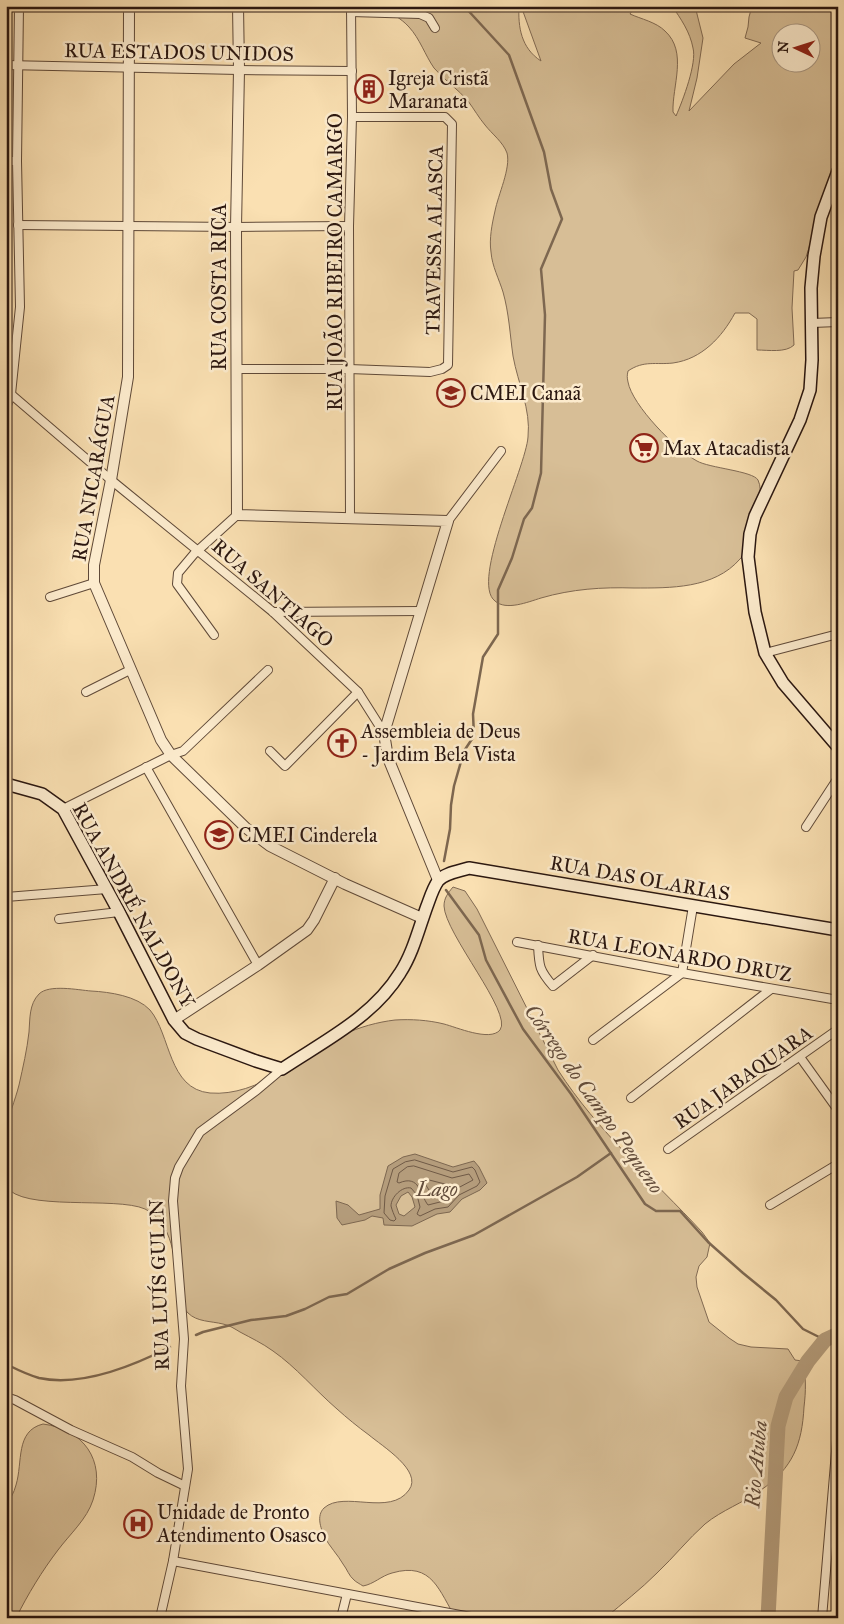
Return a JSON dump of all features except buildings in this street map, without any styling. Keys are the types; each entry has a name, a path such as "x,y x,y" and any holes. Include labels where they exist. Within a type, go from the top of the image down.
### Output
{"main road":[{"path":"838,171 821,217 814,256 811,288 812,360 810,390 800,420 759,508 750,534 748,557 755,612 765,652 782,683 838,747"},
{"name":"RUA ANDRÉ NALDONY","path":"6,784 42,794 63,809 107,889 174,1020 185,1033 256,1061 282,1068"},
{"name":"RUA DAS OLARIAS","path":"438,880 469,868 838,930"},
{"name":"RUA LUÍS GULIN","path":"282,1068 366,1013 385,994 400,973 412,950 422,918 438,880"}],"street":[{"path":"6,408 20,307 17,160 19,6"},
{"name":"RUA NICARÁGUA","path":"129,6 128,377 111,480 94,565 94,583 161,740 171,754 246,828 270,846 422,918"},
{"name":"RUA COSTA RICA","path":"237,516 236,227 238,6"},
{"path":"351,9 420,14 429,18 435,28"},
{"name":"RUA JOÃO RIBEIRO CAMARGO","path":"350,519 349,226 352,117 351,9"},
{"name":"RUA ESTADOS UNIDOS","path":"6,65 352,71"},
{"name":"TRAVESSA ALASCA","path":"349,369 430,372 442,369 448,365 452,124 445,118 352,117"},
{"path":"6,161 17,160"},
{"path":"18,225 349,226"},
{"path":"812,323 838,322"},
{"path":"236,369 349,369"},
{"name":"RUA SANTIAGO","path":"9,392 111,480 273,612 358,692 384,733 388,758 438,880"},
{"path":"384,733 448,522 501,451"},
{"path":"214,635 178,584 178,573 198,551 237,516 448,522"},
{"path":"50,597 94,583"},
{"path":"273,612 421,611"},
{"path":"765,652 838,634"},
{"path":"86,692 130,670"},
{"path":"63,809 171,754 183,750 268,670"},
{"path":"270,751 285,766 358,692"},
{"path":"146,767 258,965"},
{"path":"806,827 838,778"},
{"path":"174,1020 258,965 307,930 335,878"},
{"path":"6,897 107,889"},
{"path":"593,1040 682,973 694,906"},
{"path":"59,919 119,912"},
{"name":"RUA LEONARDO DRUZ","path":"517,942 838,1000"},
{"path":"538,945 538,962 541,972 552,986 593,955"},
{"path":"631,1098 771,989"},
{"name":"RUA JABAQUARA","path":"668,1149 800,1057 837,1028"},
{"path":"800,1057 838,1110"},
{"name":"RUA LUÍS GULIN","path":"160,1618 173,1561 188,1469 181,1386 184,1339 173,1201 175,1178 200,1132 258,1090 282,1068"},
{"path":"770,1205 838,1164"},
{"path":"6,1397 71,1430 132,1457 158,1473 185,1486"},
{"path":"822,1618 836,1471 838,1428"},
{"path":"833,1494 838,1509"},
{"path":"173,1561 476,1618"},
{"path":"341,1618 347,1594"}],"shaded area":[{"path":"381,6 519,6 519,22 522,36 529,50 541,61 521,6 635,6 630,14 653,23 665,31 672,39 676,49 677,70 673,112 676,116 689,82 694,55 692,42 672,6 695,6 703,38 697,78 689,111 734,64 761,43 745,38 752,6 838,6 838,175 816,226 806,257 798,270 794,271 792,308 794,345 791,348 782,350 757,350 757,319 749,313 735,313 710,346 693,357 673,363 639,365 628,371 627,376 631,392 656,426 678,447 697,461 748,474 758,480 760,495 747,550 729,569 718,576 691,585 677,587 587,589 553,595 511,606 495,601 489,590 489,572 501,523 525,452 528,437 528,416 513,356 505,300 490,247 494,216 506,174 508,159 503,145 460,92 434,68 409,27"},
{"path":"453,887 465,891 477,909 558,1070 573,1092 626,1154 702,1232 710,1243 707,1257 699,1266 696,1277 697,1287 709,1322 738,1344 751,1347 788,1349 795,1360 803,1361 805,1395 803,1420 798,1444 788,1464 772,1482 761,1490 705,1524 651,1579 605,1618 456,1618 433,1581 417,1571 406,1570 392,1573 363,1586 356,1581 351,1577 324,1536 320,1515 324,1508 333,1503 343,1501 379,1503 391,1502 401,1498 409,1490 412,1483 406,1467 391,1452 329,1402 290,1364 273,1351 230,1326 200,1320 188,1313 184,1308 181,1298 171,1244 162,1223 155,1215 145,1209 131,1205 30,1199 15,1194 6,1186 6,1132 19,1085 33,1002 39,994 50,989 64,988 106,992 131,998 145,1005 157,1021 178,1072 186,1082 196,1089 210,1093 228,1092 263,1082 343,1035 362,1027 382,1022 395,1020 426,1021 489,1035 500,1030 501,1021 497,1007 447,919 444,903"},
{"path":"43,1424 70,1432 88,1449 96,1472 96,1485 93,1500 87,1514 46,1566 16,1618 6,1618 6,1506 16,1485 24,1440 28,1433"}],"water":[{"name":"Lago","path":"415,1154 453,1167 474,1161 487,1183 480,1190 462,1199 450,1212 437,1214 412,1226 384,1225 383,1218 372,1216 365,1220 342,1225 337,1218 336,1201 348,1205 359,1215 380,1209 380,1195 388,1166 403,1157","holes":["408,1192 412,1197 415,1207 404,1216 399,1214 396,1205 401,1196"]}],"waterway":[{"name":"Córrego do Campo Pequeno","path":"444,861 450,829 454,786 464,751 474,736 473,714 483,657 498,634 498,590 512,558 524,519 532,508 541,473 545,315 541,269 562,219 551,189 544,152 509,55 464,6"},
{"name":"Córrego do Campo Pequeno","path":"446,890 479,935 486,960 523,1029 571,1094 645,1204 656,1211 680,1211 708,1242 776,1300 803,1329 825,1340"},
{"path":"196,1335 251,1320 286,1316 329,1297 347,1294 389,1269 474,1235 577,1177 611,1153"},
{"name":"Rio Atuba","path":"768,1618 778,1426 786,1397 808,1361 825,1340 838,1334"},
{"path":"6,1354 10,1366 28,1374 39,1378 72,1380 123,1368 170,1347"}],"place":[{"name":"Igreja Cristã Maranata","path":"369,89"},
{"name":"CMEI Canaã","path":"451,393"},
{"name":"Max Atacadista","path":"644,448"},
{"name":"Assembleia de Deus - Jardim Bela Vista","path":"342,743"},
{"name":"CMEI Cinderela","path":"219,835"},
{"name":"Unidade de Pronto Atendimento Osasco","path":"138,1524"}]}
